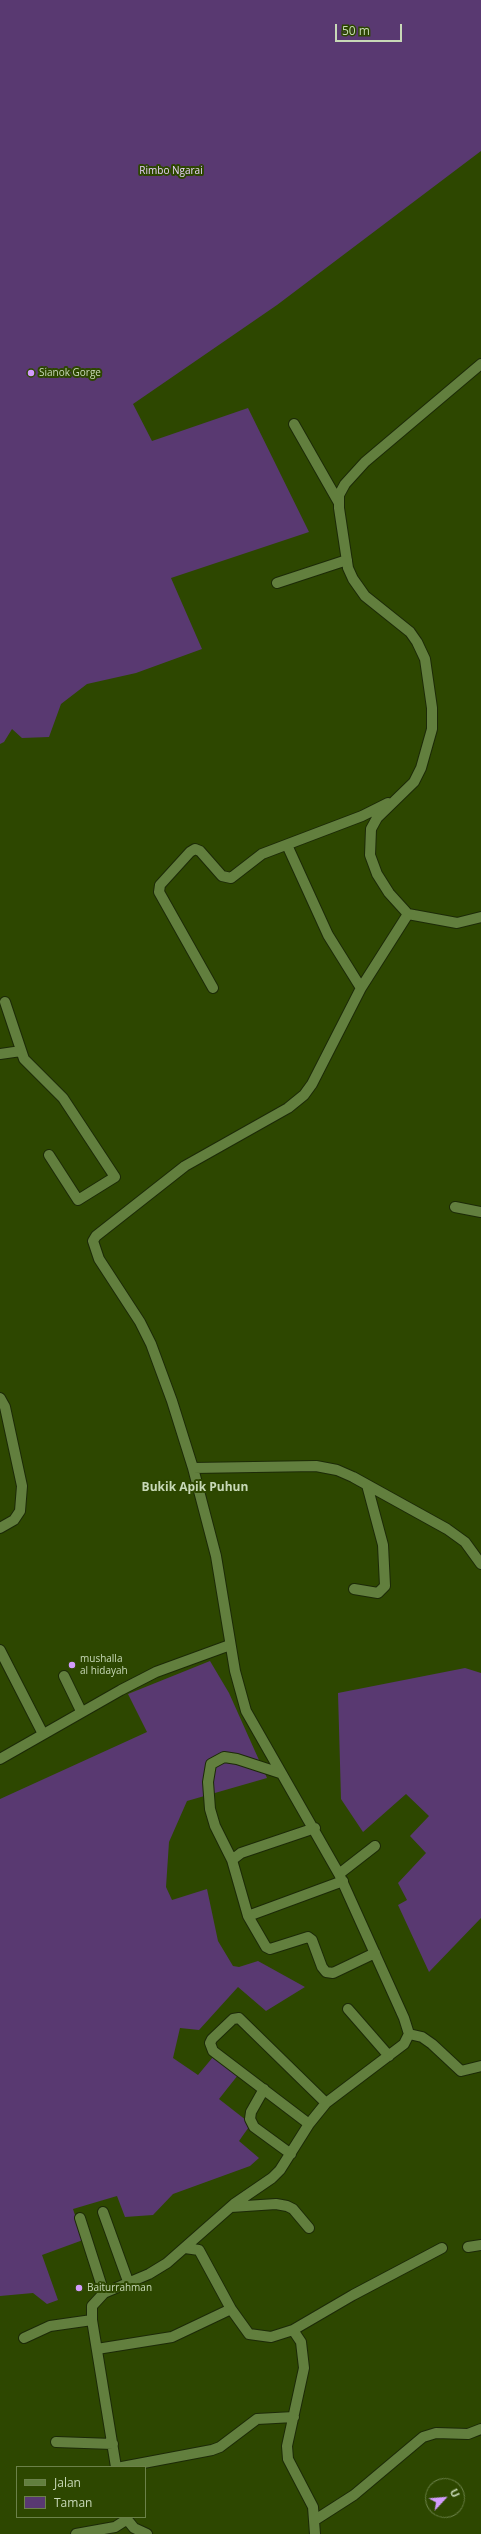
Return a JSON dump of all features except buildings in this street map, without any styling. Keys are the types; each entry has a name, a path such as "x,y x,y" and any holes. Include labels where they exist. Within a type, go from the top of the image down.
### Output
{"street":[{"path":"481,364 365,462 345,484 340,495 339,503 347,560 353,580 365,596 410,632 425,658 432,708 432,729 421,768 414,782 377,818 370,829 368,841 370,855 377,874 389,894 408,914 457,923 481,917"},
{"path":"294,424 339,503"},
{"path":"277,583 347,560"},
{"path":"213,988 159,892 160,885 190,852 195,850 200,851 222,876 231,878 262,854 362,816 399,798"},
{"path":"287,845 328,935 361,988"},
{"path":"116,2466 92,2320 92,2306 104,2293 129,2284 149,2274 185,2248 231,2207 272,2178 291,2154 309,2124 326,2103 404,2044 409,2034 404,2018 341,1877 315,1828 280,1773 246,1711 230,1645 216,1556 193,1468 151,1344 140,1322 99,1259 93,1241 96,1236 185,1166 288,1108 304,1095 319,1072 361,988 408,914"},
{"path":"5,1002 21,1051 30,1067 63,1098 116,1177 78,1200 49,1155"},
{"path":"0,1054 21,1051"},
{"path":"455,1207 481,1212"},
{"path":"0,1398 5,1408 22,1486 20,1511 14,1520 0,1528"},
{"path":"193,1468 316,1466 337,1470 446,1529 465,1542 481,1564"},
{"path":"354,1589 378,1593 385,1586 383,1545 367,1485"},
{"path":"0,1759 81,1711 156,1672 230,1645"},
{"path":"0,1650 43,1734"},
{"path":"64,1676 81,1711"},
{"path":"280,1773 237,1758 224,1757 211,1764 208,1782 210,1809 215,1826 232,1860 248,1916 266,1947 270,1949 308,1937 312,1940 322,1967 326,1972 333,1973 374,1953"},
{"path":"232,1860 241,1854 315,1828"},
{"path":"248,1916 341,1877 375,1846"},
{"path":"348,2009 389,2056"},
{"path":"309,2124 211,2046 212,2039 236,2018 242,2020 326,2103"},
{"path":"409,2034 422,2037 432,2044 461,2071 481,2066"},
{"path":"264,2089 250,2112 250,2119 254,2127 291,2154"},
{"path":"231,2207 276,2204 287,2206 292,2209 310,2228"},
{"path":"103,2212 129,2284"},
{"path":"80,2218 104,2293"},
{"path":"194,2240 231,2309 249,2334 271,2337 292,2330 353,2295 442,2248"},
{"path":"468,2247 481,2245"},
{"path":"185,2248 199,2250"},
{"path":"97,2349 172,2337 231,2309"},
{"path":"24,2338 50,2326 92,2320"},
{"path":"292,2330 301,2342 304,2368 287,2446 288,2460 308,2496 316,2534"},
{"path":"127,2466 212,2450 220,2447 257,2419 294,2417"},
{"path":"314,2520 354,2495 423,2437 436,2433 468,2434 481,2429"},
{"path":"56,2442 113,2444"},
{"path":"76,2534 96,2532 115,2527 126,2518 134,2528 147,2534"}],"green space":[{"name":"Rimbo Ngarai","path":"0,0 481,0 481,151 277,305 133,404 152,441 248,408 309,532 171,578 202,649 136,673 87,684 61,704 49,737 22,738 12,729 4,742 0,744"},
{"path":"210,1661 229,1693 267,1778 187,1801 169,1842 166,1887 172,1900 207,1889 218,1941 233,1966 239,1967 258,1961 305,1987 266,2011 238,1987 199,2030 180,2028 173,2058 198,2075 213,2057 238,2075 219,2099 251,2124 239,2141 259,2158 250,2166 173,2194 153,2215 125,2217 117,2196 73,2209 83,2240 42,2255 58,2300 47,2304 33,2293 0,2296 0,1799 147,1732 128,1694"},
{"path":"465,1668 481,1673 481,1918 429,1972 398,1905 407,1900 398,1883 426,1853 410,1836 429,1816 406,1794 363,1832 341,1799 338,1693"}],"place":[{"name":"Sianok Gorge","path":"31,373"},
{"name":"mushalla al hidayah","path":"72,1665"},
{"name":"Baiturrahman","path":"79,2288"}],"district":[{"name":"Bukik Apik Puhun","path":"195,1488"}]}
